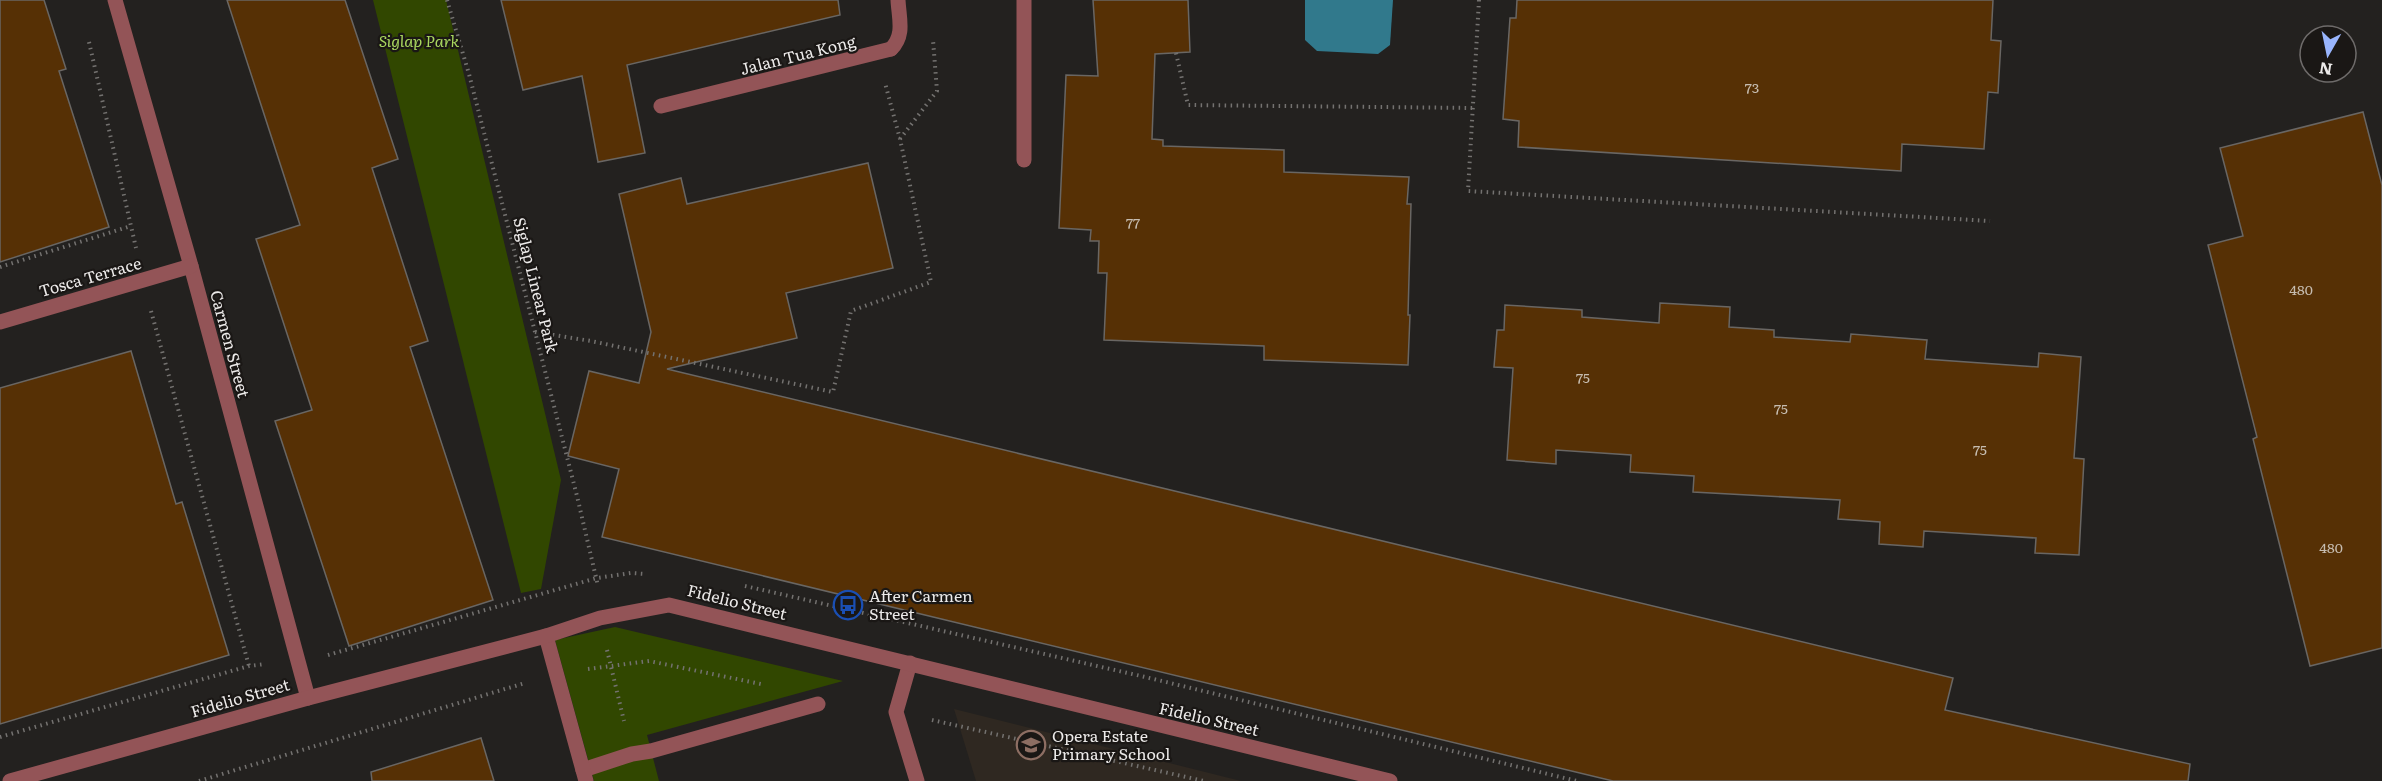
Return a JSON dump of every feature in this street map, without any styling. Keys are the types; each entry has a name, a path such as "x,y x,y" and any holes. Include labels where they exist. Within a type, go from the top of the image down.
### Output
{"street":[{"name":"Carmen Street","path":"115,0 191,266 308,698"},
{"name":"Jalan Tua Kong","path":"661,106 891,49 899,42 898,0"},
{"path":"1024,0 1024,160"},
{"name":"Tosca Terrace","path":"0,322 191,266"},
{"name":"Fidelio Street","path":"10,781 308,698 546,636 600,618 660,606 678,606 1113,715 1390,781"},
{"path":"546,636 584,776 632,754 651,751 818,704"},
{"path":"910,663 896,712 917,781"}],"path":[{"name":"Siglap Linear Park","path":"447,0 470,74 597,578"},
{"path":"1479,0 1468,191 1990,221"},
{"path":"88,34 143,280 249,666"},
{"path":"900,139 937,91 933,34"},
{"path":"1176,53 1188,105 1473,108"},
{"path":"535,332 591,341 834,392 851,311 931,282 900,139 876,54"},
{"path":"0,267 131,226"}],"shaded area":[{"name":"Opera Estate Primary School","path":"954,709 1241,781 976,781"}],"green space":[{"name":"Siglap Park","path":"373,0 446,0 561,480 541,589 521,593"},
{"path":"615,627 843,681 647,735 659,781 594,781 555,640"}],"water":[{"path":"1305,0 1393,0 1390,45 1378,54 1317,51 1305,40"}],"building":[{"path":"0,0 44,0 66,69 59,71 109,227 0,262"},
{"path":"227,0 345,0 398,159 372,168 428,341 410,347 493,600 349,646 275,421 312,410 256,239 300,225"},
{"path":"501,0 838,0 840,15 627,65 645,153 598,162 582,76 523,90"},
{"path":"1093,0 1188,0 1190,52 1155,54 1152,139 1163,140 1163,146 1284,150 1284,172 1409,177 1407,204 1411,204 1408,365 1264,360 1264,346 1104,340 1107,273 1098,273 1099,241 1090,241 1091,230 1059,228 1066,75 1098,76"},
{"path":"1517,0 1993,0 1991,40 2001,41 1998,93 1988,92 1984,149 1902,144 1901,171 1518,147 1519,121 1503,119 1510,18 1516,18"},
{"path":"2363,112 2382,185 2382,648 2310,666 2253,439 2257,437 2208,245 2243,236 2220,148"},
{"path":"868,163 893,268 786,293 797,338 667,369 1953,678 1945,710 2190,764 2188,781 1613,781 602,537 619,469 568,456 589,371 639,383 651,332 619,194 681,178 687,204"},
{"path":"1660,303 1730,307 1729,327 1774,330 1774,337 1850,342 1851,334 1927,340 1925,359 2038,367 2039,353 2081,357 2074,458 2084,459 2079,555 2035,553 2036,538 1924,531 1923,547 1879,544 1880,522 1838,519 1840,500 1693,492 1694,476 1630,472 1631,455 1556,450 1556,464 1507,460 1513,368 1494,367 1497,330 1504,330 1505,305 1582,310 1582,317 1659,323"},
{"path":"131,351 176,504 182,502 229,655 0,724 0,388"},
{"path":"481,738 494,781 372,781 371,772"}],"place":[{"name":"After Carmen Street","path":"848,605"},
{"name":"Opera Estate Primary School","path":"1031,745"}]}
